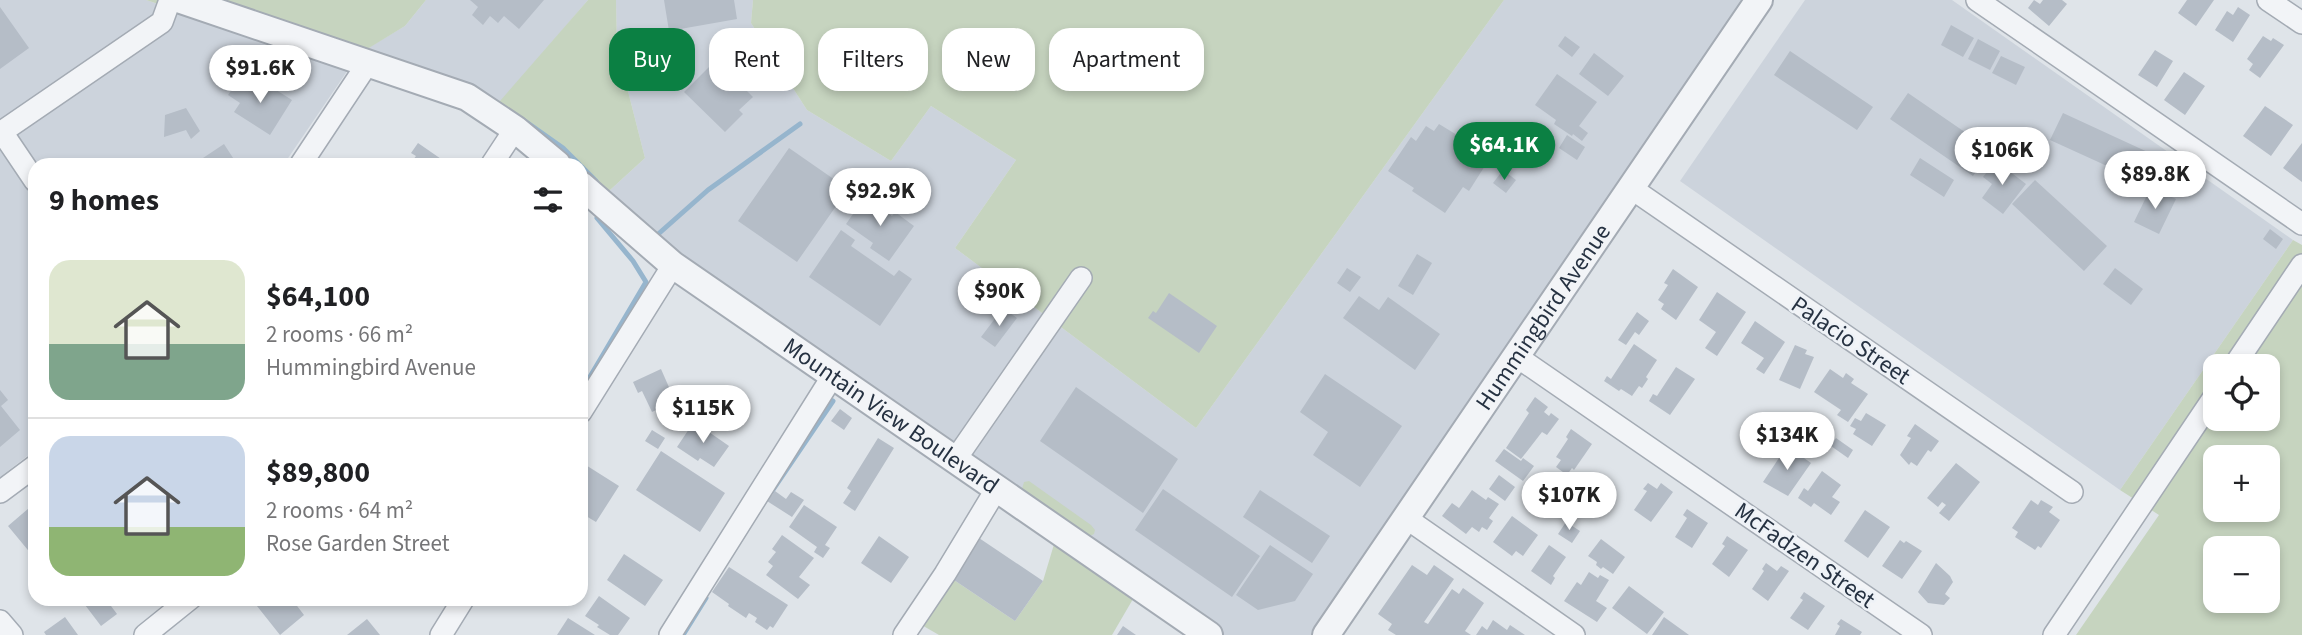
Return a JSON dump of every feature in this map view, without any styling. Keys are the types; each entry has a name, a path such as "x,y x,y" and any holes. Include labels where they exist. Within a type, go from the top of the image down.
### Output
{"street":[{"path":"28,171 1,132 162,22 170,0"},
{"path":"181,0 467,97 515,129 550,158"},
{"name":"Hummingbird Avenue","path":"1326,635 1759,0"},
{"path":"1977,0 2302,224"},
{"path":"2268,0 2302,23"},
{"path":"305,158 368,62"},
{"path":"496,158 515,129"},
{"name":"Palacio Street","path":"1631,188 2072,492"},
{"name":"Mountain View Boulevard","path":"588,191 673,265 1209,635"},
{"path":"588,401 673,265"},
{"path":"2242,354 2302,265"},
{"path":"956,460 1081,278"},
{"name":"McFadzen Street","path":"1516,356 1921,635"},
{"path":"670,635 832,377"},
{"path":"2054,635 2203,413"},
{"path":"0,492 28,471"},
{"path":"904,635 997,488"},
{"path":"1406,518 1574,635"},
{"path":"145,635 181,606"},
{"path":"441,635 459,606"},
{"path":"0,621 12,635"}],"shaded area":[{"path":"0,0 146,0 350,67 288,158 28,158 28,455 0,477"},
{"path":"426,0 588,0 501,102 460,84 363,51 405,26"},
{"path":"616,0 753,0 751,23 754,28 709,28 709,91 795,91 807,110 891,161 931,106 1016,160 955,248 1196,428 1504,0 1774,0 1327,635 1209,635 605,206 609,191 645,158 628,91 695,91 695,28 617,28"},
{"path":"1805,0 1952,0 2293,240 2214,354 2203,354 2203,370 2120,490 1680,181"}],"green space":[{"path":"146,0 426,0 405,26 364,51 460,84 500,101 588,0 616,0 617,28 609,28 609,91 628,91 645,158 609,191 605,206 588,191 588,158 550,158 515,129 350,67"},
{"path":"753,0 1504,0 1196,428 955,248 1016,160 931,106 891,161 807,110 795,91 804,91 804,28 754,28 751,23"},
{"path":"2293,240 2302,245 2302,635 2076,635 2159,515 2120,490 2203,370 2203,431 2280,431 2280,354 2214,354"},
{"path":"1029,481 1091,525 1095,530 1094,534 1085,535 1026,495 1022,489 1024,482"},
{"path":"1058,531 1140,587 1112,635 939,635 913,620 945,574 1015,621 1043,581"}],"building":[{"path":"470,0 544,0 519,29 504,16 498,23 490,16 483,25 472,15 478,7"},
{"path":"664,0 734,0 737,19 686,28 669,28"},
{"path":"2034,0 2040,4 2043,0 2062,0 2067,4 2049,26 2028,8"},
{"path":"2187,0 2214,0 2196,26 2178,13"},
{"path":"0,7 29,48 0,69"},
{"path":"2238,7 2250,15 2233,42 2215,30 2227,11 2233,15"},
{"path":"1951,25 1974,38 1963,57 1941,45"},
{"path":"1565,36 1580,47 1572,57 1558,46"},
{"path":"2263,36 2271,41 2273,38 2284,45 2260,78 2249,70 2253,64 2247,59"},
{"path":"1978,39 2000,51 1990,70 1968,59"},
{"path":"2155,50 2173,61 2157,87 2138,75"},
{"path":"1790,51 1873,107 1857,130 1774,75"},
{"path":"1594,53 1624,76 1608,96 1579,74"},
{"path":"2001,56 2025,67 2016,85 1992,73"},
{"path":"709,67 709,91 747,91 753,97 739,110 743,114 725,132 684,92 695,91 695,81"},
{"path":"2184,72 2205,86 2185,115 2164,100"},
{"path":"1557,74 1597,102 1579,126 1588,133 1582,141 1554,124 1556,120 1535,105"},
{"path":"257,78 292,100 270,135 234,112 240,103 228,95 237,82 249,90"},
{"path":"1908,93 1991,150 1973,176 1890,119"},
{"path":"2265,106 2293,125 2271,156 2243,136"},
{"path":"186,108 200,131 191,139 186,130 164,137 165,115"},
{"path":"2063,113 2152,154 2140,181 2050,140"},
{"path":"1439,124 1462,138 1459,142 1488,161 1469,191 1463,187 1445,213 1388,171 1411,137 1416,141 1426,126 1434,131"},
{"path":"1567,135 1585,147 1577,160 1559,148"},
{"path":"418,143 440,158 414,158 416,156 411,153"},
{"path":"2302,143 2302,182 2283,168"},
{"path":"224,144 233,158 203,158"},
{"path":"789,148 848,189 797,262 738,221"},
{"path":"1920,158 1954,180 1944,197 1910,175"},
{"path":"1996,161 2026,184 2003,214 1982,198 1992,184 1983,177"},
{"path":"1503,170 1516,180 1506,193 1493,183"},
{"path":"2035,180 2107,246 2084,271 2012,204"},
{"path":"2151,187 2176,199 2159,234 2134,222"},
{"path":"865,197 892,216 895,212 914,226 889,261 870,248 873,243 846,224"},
{"path":"2270,229 2283,239 2276,249 2263,239"},
{"path":"841,230 855,240 851,246 894,276 899,270 912,279 880,326 809,277"},
{"path":"1417,254 1432,263 1413,295 1398,286"},
{"path":"1347,268 1361,277 1350,292 1337,283"},
{"path":"2115,268 2143,289 2131,305 2103,284"},
{"path":"1673,269 1698,287 1676,320 1661,309 1664,304 1658,300 1668,285 1664,283"},
{"path":"998,288 1016,300 1010,309 1004,305 1001,310 989,302"},
{"path":"1717,292 1746,312 1717,356 1705,348 1716,332 1699,320"},
{"path":"1169,293 1217,326 1199,353 1148,318 1153,311 1156,313"},
{"path":"1359,296 1379,310 1388,297 1440,334 1415,370 1343,318"},
{"path":"1003,308 1017,318 995,347 981,337"},
{"path":"1637,312 1649,321 1639,335 1635,332 1626,345 1618,340"},
{"path":"1755,321 1785,342 1764,374 1756,369 1764,358 1741,343"},
{"path":"1634,344 1657,360 1642,388 1639,386 1632,396 1604,381 1607,376 1611,379"},
{"path":"1795,345 1807,350 1805,354 1814,357 1800,389 1779,380"},
{"path":"1676,367 1695,379 1670,415 1649,401 1653,394 1657,396"},
{"path":"661,369 675,401 652,412 642,391 638,393 633,382"},
{"path":"1830,369 1843,378 1846,373 1854,379 1851,383 1868,394 1848,422 1837,415 1841,410 1814,392"},
{"path":"1325,374 1402,426 1360,487 1313,455 1328,432 1300,412"},
{"path":"1076,387 1178,459 1143,513 1040,441"},
{"path":"0,390 8,400 1,406 20,430 0,447"},
{"path":"1535,397 1548,407 1544,412 1559,419 1547,435 1542,432 1521,459 1506,448 1529,413 1526,410"},
{"path":"840,409 852,418 844,430 831,421"},
{"path":"1866,413 1886,425 1872,446 1853,434 1856,429 1850,426 1855,418 1861,421"},
{"path":"696,423 729,446 714,467 700,458 698,461 677,447"},
{"path":"1915,424 1939,441 1931,452 1928,450 1917,466 1911,462 1909,465 1900,455 1911,438 1907,436"},
{"path":"1571,429 1592,444 1574,470 1572,468 1567,475 1556,467 1561,460 1556,457"},
{"path":"652,430 665,438 658,449 645,441"},
{"path":"878,438 894,448 855,511 843,503 851,491 847,488"},
{"path":"1836,438 1853,450 1848,458 1831,446"},
{"path":"1787,446 1811,463 1788,496 1763,482"},
{"path":"1504,449 1534,466 1523,481 1495,461"},
{"path":"661,451 725,493 700,532 636,490"},
{"path":"1956,463 1980,482 1949,521 1939,513 1946,505 1942,502 1938,507 1927,498"},
{"path":"588,466 619,486 596,522 588,517"},
{"path":"1822,471 1841,485 1832,497 1840,502 1831,515 1814,503 1811,507 1798,498 1804,488 1808,491"},
{"path":"1499,475 1515,487 1505,501 1489,489"},
{"path":"1648,483 1657,489 1661,483 1673,492 1651,522 1634,510 1647,491 1643,489"},
{"path":"1163,489 1260,556 1232,597 1135,530"},
{"path":"1260,490 1330,536 1312,563 1243,517"},
{"path":"1472,490 1486,500 1488,497 1499,504 1489,518 1493,521 1487,530 1482,527 1479,532 1472,527 1466,534 1442,516 1452,503 1459,508"},
{"path":"775,491 786,499 791,492 804,500 792,517 767,501"},
{"path":"2031,500 2038,505 2041,500 2053,507 2049,512 2060,520 2041,548 2038,546 2035,550 2015,537 2018,532 2012,528"},
{"path":"804,505 837,527 825,545 830,548 823,558 814,552 817,547 789,527"},
{"path":"28,509 28,550 8,526"},
{"path":"1687,509 1708,523 1692,548 1675,537 1687,518 1683,515"},
{"path":"1865,510 1890,527 1868,558 1844,541"},
{"path":"1512,516 1538,535 1523,556 1516,551 1512,556 1493,542"},
{"path":"1566,522 1580,531 1572,543 1558,534"},
{"path":"782,535 814,558 799,577 810,585 798,599 766,575 773,566 768,562 776,552 772,549"},
{"path":"879,536 909,557 891,583 861,563"},
{"path":"1727,536 1748,550 1729,577 1712,564 1725,546 1722,544"},
{"path":"979,538 1043,581 1015,621 951,578"},
{"path":"1601,539 1625,557 1613,574 1603,567 1601,569 1596,565 1597,562 1588,556"},
{"path":"1900,540 1922,551 1902,579 1882,566"},
{"path":"1270,545 1313,574 1295,601 1258,610 1236,595"},
{"path":"1549,545 1566,557 1553,576 1555,578 1551,585 1531,571"},
{"path":"624,554 663,580 645,606 607,580"},
{"path":"1766,563 1777,571 1781,566 1789,571 1768,601 1752,589"},
{"path":"1936,563 1953,582 1945,594 1950,598 1944,605 1928,603 1918,592"},
{"path":"1412,565 1427,575 1434,565 1454,579 1424,622 1428,624 1452,589 1459,594 1463,588 1484,603 1465,631 1471,635 1396,635 1388,630 1392,624 1378,614"},
{"path":"729,567 788,605 773,628 770,626 767,630 755,622 757,618 749,613 746,618 712,592"},
{"path":"1589,572 1598,578 1600,575 1609,580 1596,601 1607,608 1597,622 1564,601 1577,582 1581,585"},
{"path":"1629,586 1664,612 1647,634 1612,608"},
{"path":"1804,592 1825,606 1808,630 1790,618 1803,600 1800,598"},
{"path":"599,596 630,618 618,635 610,635 585,616"},
{"path":"86,606 111,606 117,614 101,626"},
{"path":"257,606 297,606 304,615 280,635"},
{"path":"65,617 78,635 46,635 44,632"},
{"path":"1664,617 1689,635 1652,635"},
{"path":"568,618 595,635 557,635"},
{"path":"367,619 380,635 347,635"},
{"path":"1841,619 1862,632 1860,635 1835,635"},
{"path":"1493,620 1507,630 1510,625 1525,635 1476,635 1482,626 1487,630"},
{"path":"1123,626 1136,635 1117,635"}],"waterway":[{"path":"522,119 573,158"},
{"path":"653,234 656,236 708,190 800,124"},
{"path":"588,173 596,181"},
{"path":"588,380 646,282 633,261 597,218"},
{"path":"772,491 833,401"},
{"path":"683,635 706,598"}]}
